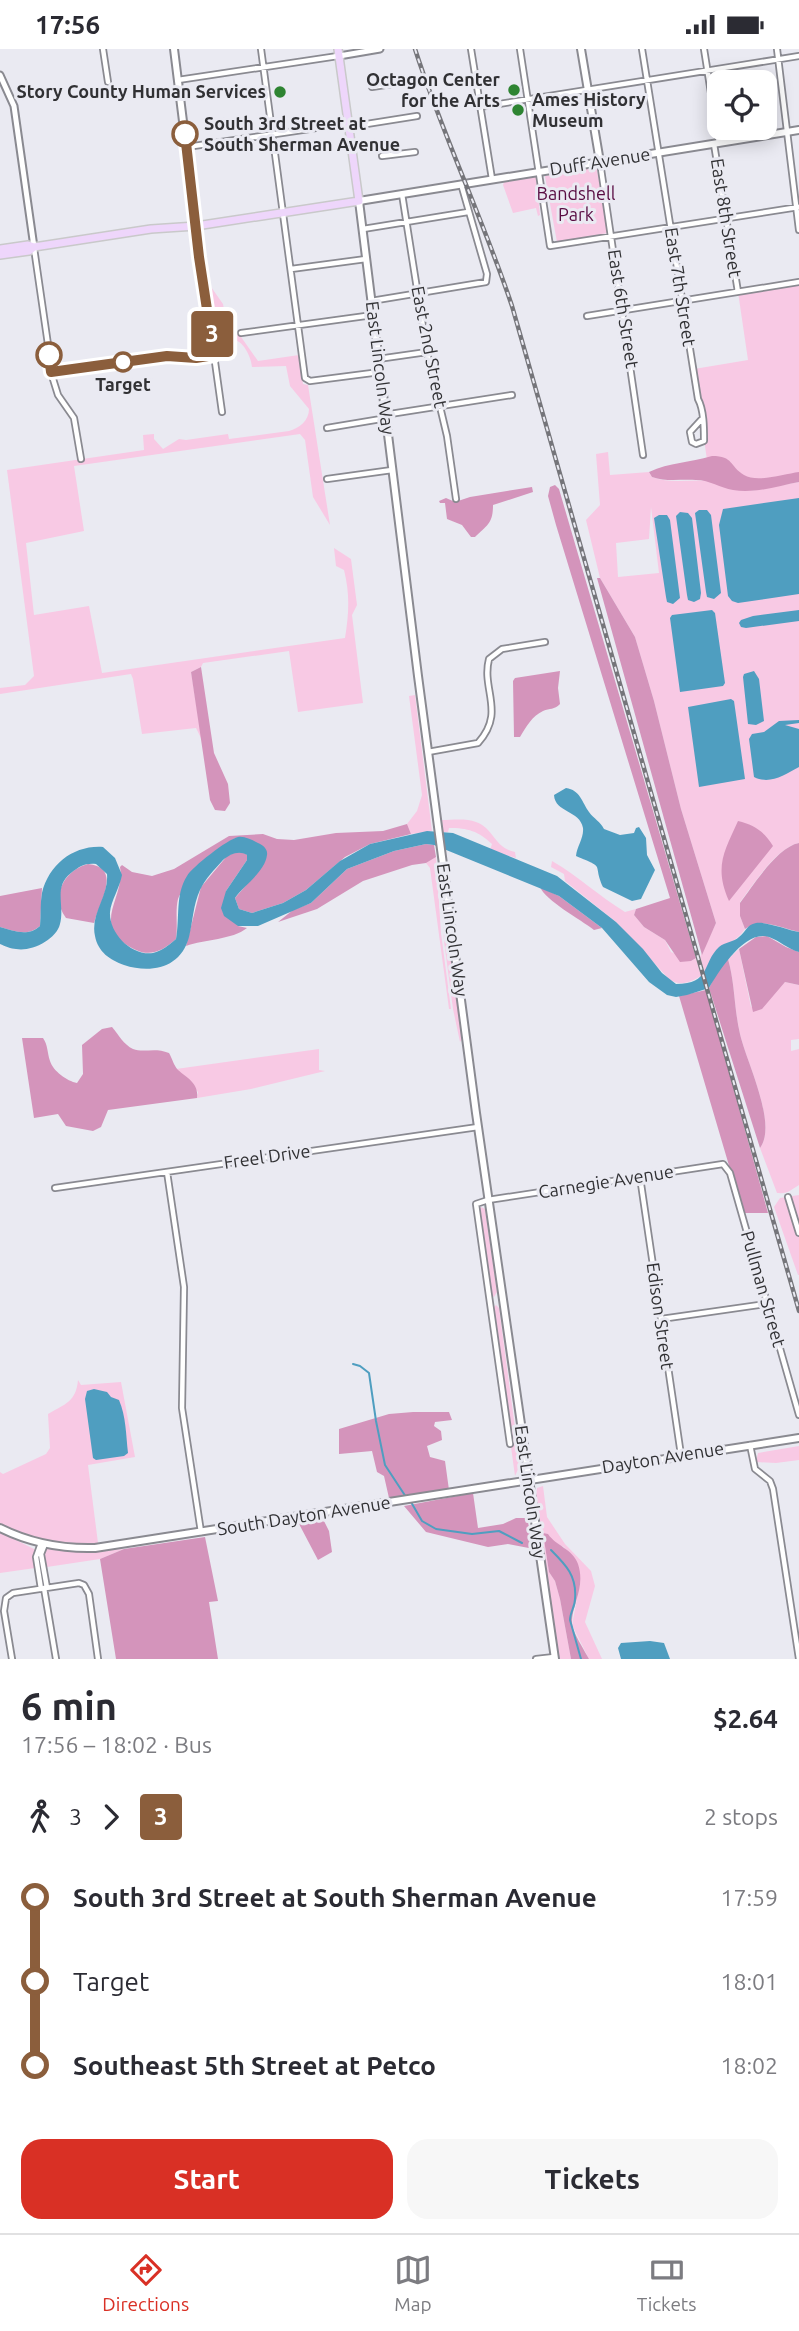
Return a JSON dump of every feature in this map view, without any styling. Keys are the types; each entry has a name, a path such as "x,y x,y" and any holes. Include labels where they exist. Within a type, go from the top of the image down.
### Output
{"main road":[{"path":"174,49 196,226"},
{"path":"581,49 600,162"},
{"path":"0,249 28,245 34,247 151,229 196,226 359,201 339,52"},
{"name":"Duff Avenue","path":"359,201 799,130"},
{"name":"East Lincoln Way","path":"359,201 437,821 527,1481 554,1658"},
{"path":"0,255 29,251 34,247"},
{"name":"Dayton Avenue","path":"527,1481 799,1438"},
{"name":"South Dayton Avenue","path":"43,1544 80,1549 527,1481"},
{"path":"0,1528 43,1544"}],"street":[{"path":"103,49 108,82"},
{"path":"261,49 304,375 306,380 310,381 380,372"},
{"path":"178,80 339,52 380,49"},
{"path":"471,49 492,179"},
{"path":"520,49 550,246 798,207"},
{"name":"East 7th Street","path":"642,49 698,399 703,411 701,420 704,441 696,444 692,442 690,432 701,420"},
{"name":"East 8th Street","path":"704,49 707,70"},
{"path":"777,49 799,230"},
{"path":"481,107 799,56"},
{"path":"0,75 14,106 53,379 58,395 74,418 81,459"},
{"path":"372,87 405,82"},
{"path":"187,148 343,124 417,116"},
{"name":"East 8th Street","path":"717,140 738,292"},
{"path":"382,156 415,152"},
{"name":"East 6th Street","path":"600,162 643,455"},
{"path":"372,301 485,283 486,274 461,184"},
{"name":"East 2nd Street","path":"402,194 427,352 447,436 456,499"},
{"path":"363,229 468,212"},
{"path":"196,226 222,412"},
{"path":"291,269 366,259"},
{"path":"587,316 799,282"},
{"path":"241,333 373,315"},
{"path":"379,359 427,352"},
{"path":"327,428 512,395"},
{"path":"327,479 392,470"},
{"path":"428,752 478,743 493,715 489,659 502,649 545,642"},
{"name":"Freel Drive","path":"55,1188 478,1127"},
{"name":"Carnegie Avenue","path":"488,1200 723,1164"},
{"name":"Pullman Street","path":"723,1164 730,1173 799,1415"},
{"path":"167,1172 184,1287 182,1408 201,1532"},
{"name":"Edison Street","path":"640,1177 681,1455"},
{"path":"788,1197 799,1233"},
{"path":"488,1200 476,1204 475,1207 510,1444"},
{"path":"661,1319 766,1304"},
{"path":"750,1445 755,1469 770,1481 773,1489 799,1659"},
{"path":"43,1544 41,1554 44,1588 56,1659"},
{"path":"12,1659 4,1611 6,1598 13,1593 79,1583 84,1585 89,1594 98,1659"},
{"path":"536,1659 554,1658"}],"green space":[{"name":"Bandshell Park","path":"594,167 597,170 608,233 557,242 545,176"},
{"path":"536,177 540,215 538,216 536,208 513,213 504,182"},
{"path":"799,282 799,475 751,491 799,482 799,843 774,859 740,902 740,916 745,929 713,957 705,973 700,957 716,923 681,809 635,637 600,578 586,520 600,505 596,454 608,452 610,475 649,472 652,477 666,480 710,481 694,369 748,360 738,292","holes":["651,507 659,573 618,577 616,543 649,539"]},
{"path":"209,284 223,304 228,331 239,334 258,361 299,355 303,384 308,385 330,525 313,497 305,440 300,434 74,466 84,531 26,543 34,615 89,606 102,673 345,638 347,587 344,570 336,566 334,548 351,559 357,605 352,615 363,703 298,712 289,651 203,663 191,672 202,740 196,728 142,734 131,674 0,694 0,688 25,685 34,676 7,470 144,450 143,435 154,434 154,439 163,449 179,439 228,434 229,439 289,431 300,426 307,417 309,409 290,386 286,366 252,367 246,350 238,341 233,340 221,348 218,363 207,287"},
{"path":"415,695 432,831 411,834 407,824 417,811 422,795 409,696"},
{"path":"442,820 468,820 482,825 502,846 515,852 516,858 490,850 492,844 472,831 449,828 448,832 443,832"},
{"path":"436,857 441,933 451,1009 430,868 426,863"},
{"path":"552,861 625,912 636,909 634,915 644,927 665,940 671,952 691,961 696,958 701,976 681,983 669,979 616,922 565,881 564,874 551,867"},
{"path":"440,879 462,1039 460,1042 444,941"},
{"path":"739,949 751,1007 785,982 799,985 799,1039 791,1040 791,1051 799,1049 799,1185 784,1193 777,1193 760,1148 765,1137 763,1109 740,1034 728,959"},
{"path":"319,1049 319,1070 325,1071 251,1089 197,1098 198,1092 176,1069"},
{"path":"799,1195 798,1275 774,1207 780,1198"},
{"path":"481,1207 485,1209 497,1292 494,1297 491,1295 478,1212"},
{"path":"496,1305 499,1308 520,1465 515,1476 492,1309"},
{"path":"78,1380 81,1385 121,1382 135,1457 88,1465 98,1543 48,1540 0,1523 0,1472 3,1474 46,1454 50,1448 48,1414 72,1398"},
{"path":"799,1446 799,1460 756,1462 758,1453"},
{"path":"543,1486 547,1517 565,1544 591,1571 595,1586 585,1622 602,1659 589,1659 572,1625 580,1583 564,1547 543,1533 549,1572 555,1581 560,1599 571,1659 558,1659 536,1494 537,1488"},
{"path":"0,1532 36,1550 33,1558 35,1568 0,1573"},
{"path":"48,1548 78,1551 124,1549 100,1559 47,1567 44,1554"}],"shaded area":[{"path":"712,456 728,460 739,472 749,477 763,478 799,472 799,482 741,491 701,480 657,479 649,472 664,466"},
{"path":"555,485 559,489 696,958 691,961 680,962 665,940 644,927 634,915 636,909 670,898 556,525 548,496 550,487"},
{"path":"532,487 533,492 493,505 490,520 475,537 471,537 462,525 447,519 445,503 439,501 446,498 455,502"},
{"path":"597,578 600,578 635,637 681,809 716,923 702,955"},
{"path":"201,667 214,753 228,784 230,803 225,811 215,810 210,800 191,672"},
{"path":"560,671 560,704 539,713 520,737 514,737 515,678"},
{"path":"738,821 758,829 773,846 729,901 722,879 723,860"},
{"path":"407,824 411,834 370,844 345,857 306,890 283,903 252,913 239,909 235,898 261,868 236,838 204,866 181,893 177,904 176,939 171,943 147,953 121,941 114,932 112,911 122,865 132,872 152,876 174,869 229,836 263,834 277,839 294,840 336,833 383,831"},
{"path":"799,843 799,932 764,924 745,929 740,916 740,903 774,859"},
{"path":"426,844 434,845 436,857 426,863 363,881 317,909 278,922 293,910 311,903 347,869 394,851"},
{"path":"243,852 247,855 247,860 226,891 238,926 247,928 234,935 186,946 201,887 227,856"},
{"path":"88,864 99,867 107,879 94,923 66,918 59,902 66,878"},
{"path":"540,887 559,896 602,928 594,930 556,904"},
{"path":"42,888 40,926 25,932 0,927 0,896"},
{"path":"767,936 799,952 799,985 785,982 762,1009 753,1012 739,949 756,937"},
{"path":"728,959 740,1034 763,1109 765,1137 760,1148 709,988 718,970"},
{"path":"706,990 768,1213 743,1213 679,996"},
{"path":"112,1027 133,1049 169,1053 177,1068 196,1088 197,1098 108,1110 101,1127 93,1131 66,1126 58,1114 34,1118 22,1038 43,1038 50,1061 57,1072 77,1083 83,1074 82,1045 102,1029"},
{"path":"449,1412 452,1420 435,1422 434,1426 441,1431 442,1440 427,1446 430,1457 445,1461 449,1490 389,1498 384,1476 377,1472 372,1451 339,1454 339,1429 389,1414"},
{"path":"473,1493 478,1528 503,1524 516,1518 527,1518 534,1549 508,1544 488,1547 426,1532 404,1506"},
{"path":"323,1519 329,1531 332,1552 318,1560 298,1522"},
{"path":"543,1533 548,1534 568,1551 578,1564 580,1581 572,1624 589,1659 571,1659 560,1599 555,1581 549,1572"},
{"path":"205,1537 218,1601 209,1602 218,1659 116,1659 100,1559 124,1549"}],"water":[{"path":"799,498 799,594 738,603 732,601 728,596 719,525 723,509"},
{"path":"707,510 711,515 721,593 714,599 707,597 706,592 695,513"},
{"path":"680,512 688,513 692,518 701,593 700,599 694,602 688,600 687,595 676,516"},
{"path":"667,515 670,520 680,598 673,604 667,602 666,597 654,518"},
{"path":"712,610 715,613 725,683 723,686 680,692 670,618 672,615"},
{"path":"799,610 799,621 746,628 739,623 753,616"},
{"path":"754,671 759,679 764,721 756,725 748,724 743,677 744,674"},
{"path":"731,699 734,701 745,779 699,787 688,707"},
{"path":"799,720 799,723 785,725 799,729 799,767 771,779 754,777 749,739 752,734 764,732 779,721"},
{"path":"566,788 578,794 604,829 620,835 634,833 639,827 646,838 647,855 655,870 641,899 632,901 603,887 597,867 576,856 583,832 581,822 555,801 554,795"},
{"path":"427,831 453,833 557,876 616,922 662,973 676,984 701,977 719,947 737,939 756,923 799,932 799,952 769,937 760,936 751,939 734,953 709,988 676,997 667,995 649,982 602,928 559,896 426,844 394,851 347,869 311,903 258,926 238,926 224,916 221,908 226,891 247,860 247,855 232,854 223,860 200,890 185,947 179,956 164,966 134,968 109,958 99,947 94,928 107,874 96,864 80,867 62,884 60,924 48,940 29,949 12,949 0,944 0,927 26,932 40,926 42,893 50,873 64,858 82,849 103,847 115,858 122,875 110,912 113,928 129,947 153,953 176,939 179,898 187,876 203,860 233,839 248,839 262,845 267,851 258,873 235,898 239,909 252,913 283,903 306,890 340,861 370,844"},
{"path":"94,1389 107,1392 119,1400 128,1453 124,1456 96,1460 93,1458 85,1399 87,1391"},
{"path":"621,1643 664,1643 670,1659 621,1659 618,1648"}],"waterway":[{"path":"353,1364 369,1373 385,1465 406,1497"},
{"path":"411,1502 422,1521 436,1529 472,1534 499,1531 522,1543"},
{"path":"551,1550 566,1566 574,1584 575,1602 570,1620 581,1659"}],"railway":[{"path":"415,49 512,306 799,1311"}],"bus line":[{"name":"3","path":"49,355 51,372 167,356 196,358 214,355 199,257 185,134"}],"place":[{"name":"Octagon Center for the Arts","path":"514,90"},
{"name":"Story County Human Services","path":"280,92"},
{"name":"Ames History Museum","path":"518,110"},
{"name":"South 3rd Street at South Sherman Avenue","path":"185,134"},
{"name":"Target","path":"123,362"}]}
